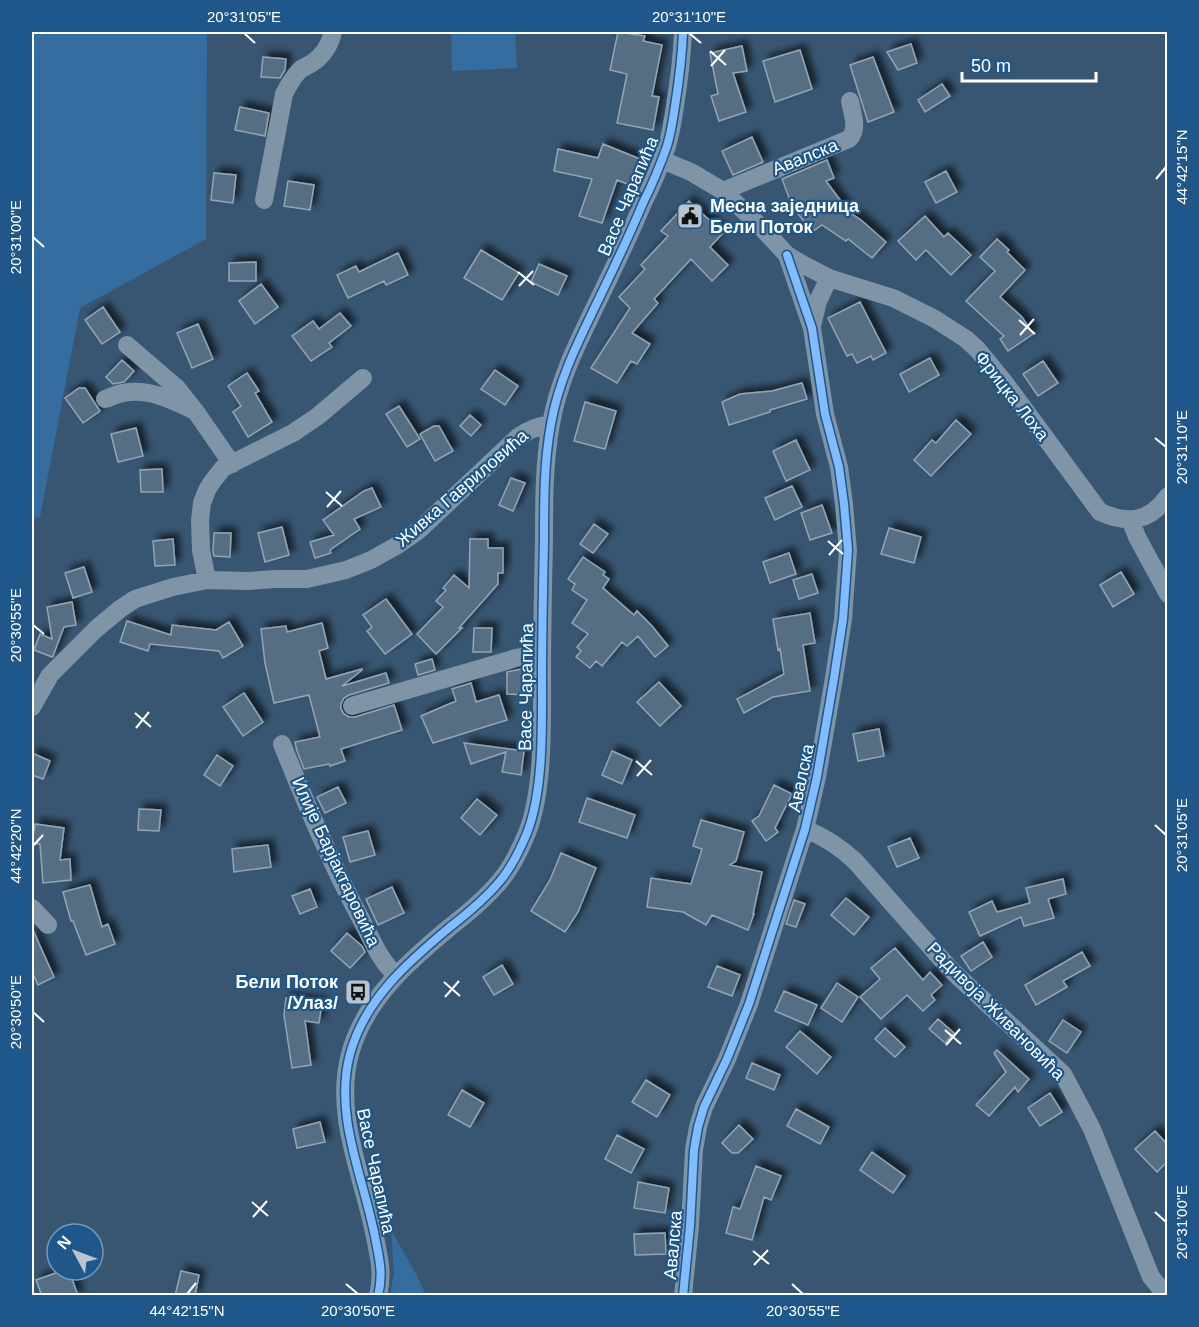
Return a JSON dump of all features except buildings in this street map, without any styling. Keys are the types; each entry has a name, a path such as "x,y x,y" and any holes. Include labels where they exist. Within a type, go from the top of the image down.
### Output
{"street":[{"path":"264,200 284,94 288,85 302,68 315,62 323,54 333,32"},
{"name":"Васе Чарапића","path":"378,1296 382,1273 346,1110 345,1091 349,1057 359,1030 379,995 420,952 502,879 523,841 533,816 539,770 542,707 545,484 551,424 566,369 662,160 671,130 680,79 683,32"},
{"name":"Авалска","path":"723,191 849,139 855,129 850,101"},
{"name":"Авалска","path":"662,160 691,172 723,191 787,255 829,278 818,301 812,328"},
{"name":"Авалска","path":"683,1296 694,1150 698,1128 704,1107 727,1059 749,1004 805,829 817,777 843,619 848,550 839,467 825,414 812,328 787,255"},
{"name":"Фрицка Лоха","path":"829,278 893,298 935,319 966,339 1005,383 1100,512 1113,518 1131,521"},
{"path":"127,345 177,388 232,464"},
{"path":"207,580 201,550 200,520 202,503 212,482 223,468 293,433 318,416 363,378"},
{"path":"105,399 123,393 139,392 174,400 196,412"},
{"name":"Живка Гавриловића","path":"32,706 50,675 96,629 135,599 207,580 307,579 346,570 371,560 419,530 518,436 536,427 551,424"},
{"path":"1167,496 1152,513 1131,521 1167,594"},
{"path":"352,706 516,658 542,653"},
{"name":"Илије Барјактаровића","path":"282,744 319,833 352,903 381,957 396,975"},
{"name":"Радивоја Живановића","path":"805,829 840,847 855,861 951,970 1063,1074 1092,1129 1151,1277 1167,1296"},
{"path":"32,908 48,925"}],"shaded area":[{"path":"32,32 207,32 206,239 80,308 40,517 32,519"},
{"path":"451,32 515,32 517,68 452,71"},
{"path":"391,1230 426,1295 390,1295 394,1273"}],"cycle path":[{"path":"378,1296 381,1275 379,1256 352,1148 345,1101 350,1054 366,1016 390,983 419,954 476,905 504,876 519,852 533,816 541,756 544,496 551,424 568,365 656,175 667,146 678,87 683,32"},
{"path":"683,1296 694,1150 698,1127 704,1107 727,1059 749,1004 805,829 817,777 843,619 848,550 839,467 825,414 812,328 787,255"}],"place":[{"name":"Месна заједница Бели Поток","path":"690,216"},
{"name":"Бели Поток /Улаз/","path":"358,992"}]}
